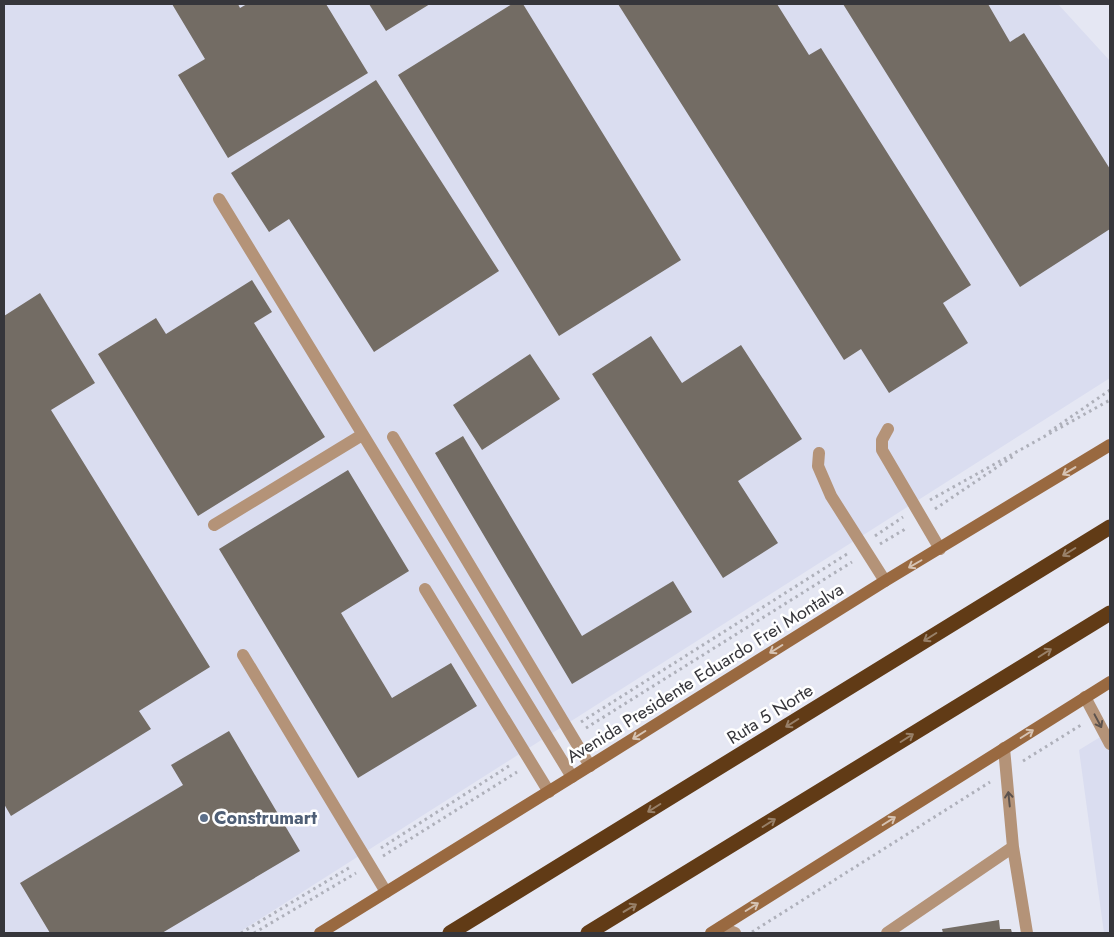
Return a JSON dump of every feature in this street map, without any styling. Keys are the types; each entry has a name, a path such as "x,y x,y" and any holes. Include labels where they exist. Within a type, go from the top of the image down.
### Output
{"highway":[{"name":"Ruta 5 Norte","path":"450,933 1110,527"},
{"path":"588,933 1110,613"}],"main road":[{"name":"Avenida Presidente Eduardo Frei Montalva","path":"320,933 572,778 885,581 1110,445"},
{"path":"716,930 1004,748 1085,698 1109,686"}],"lane":[{"path":"220,199 572,778"},
{"path":"888,429 882,440 882,450 940,549"},
{"path":"214,525 362,435"},
{"path":"393,437 590,766"},
{"path":"818,453 818,466 831,496 885,581"},
{"path":"425,589 549,792"},
{"path":"243,655 386,892"},
{"path":"1085,698 1110,744"},
{"path":"1004,748 1014,847 1027,933"},
{"path":"887,933 904,927 1014,847"},
{"path":"716,930 735,933"}],"path":[{"path":"570,733 1032,443 1110,390"},
{"path":"570,733 1032,443 1110,400"},
{"path":"750,933 1095,716"},
{"path":"254,933 529,759"},
{"path":"241,933 368,861 529,759"}],"shaded area":[{"path":"4,4 1058,4 1110,61 1110,378 238,933 4,933"},
{"path":"1110,731 1110,933 1104,933 1079,750"}],"building":[{"path":"172,4 238,4 240,8 247,4 326,4 368,73 228,158 178,75 205,59"},
{"path":"369,4 430,4 386,31"},
{"path":"512,4 523,4 681,260 559,336 398,75"},
{"path":"618,4 777,4 809,55 821,48 971,285 943,303 968,343 889,393 861,349 844,360"},
{"path":"843,4 988,4 1010,42 1024,33 1110,169 1110,229 1020,287"},
{"path":"376,80 499,271 374,352 289,219 269,232 231,173"},
{"path":"252,280 272,312 254,323 325,437 198,516 98,354 156,318 166,334"},
{"path":"40,293 95,383 51,410 210,667 139,711 151,729 11,816 4,804 4,316"},
{"path":"651,336 682,383 741,345 802,439 738,481 778,543 723,578 592,374"},
{"path":"530,354 560,399 482,450 453,405"},
{"path":"463,436 582,636 673,581 692,612 572,684 435,453"},
{"path":"348,470 409,571 341,613 392,698 451,663 477,706 358,778 219,549"},
{"name":"Construmart","path":"229,731 300,851 162,933 50,933 20,883 183,785 171,765"},
{"path":"999,920 1000,929 1011,929 1012,933 943,933 942,929"}],"place":[{"name":"Construmart","path":"204,818"}]}
